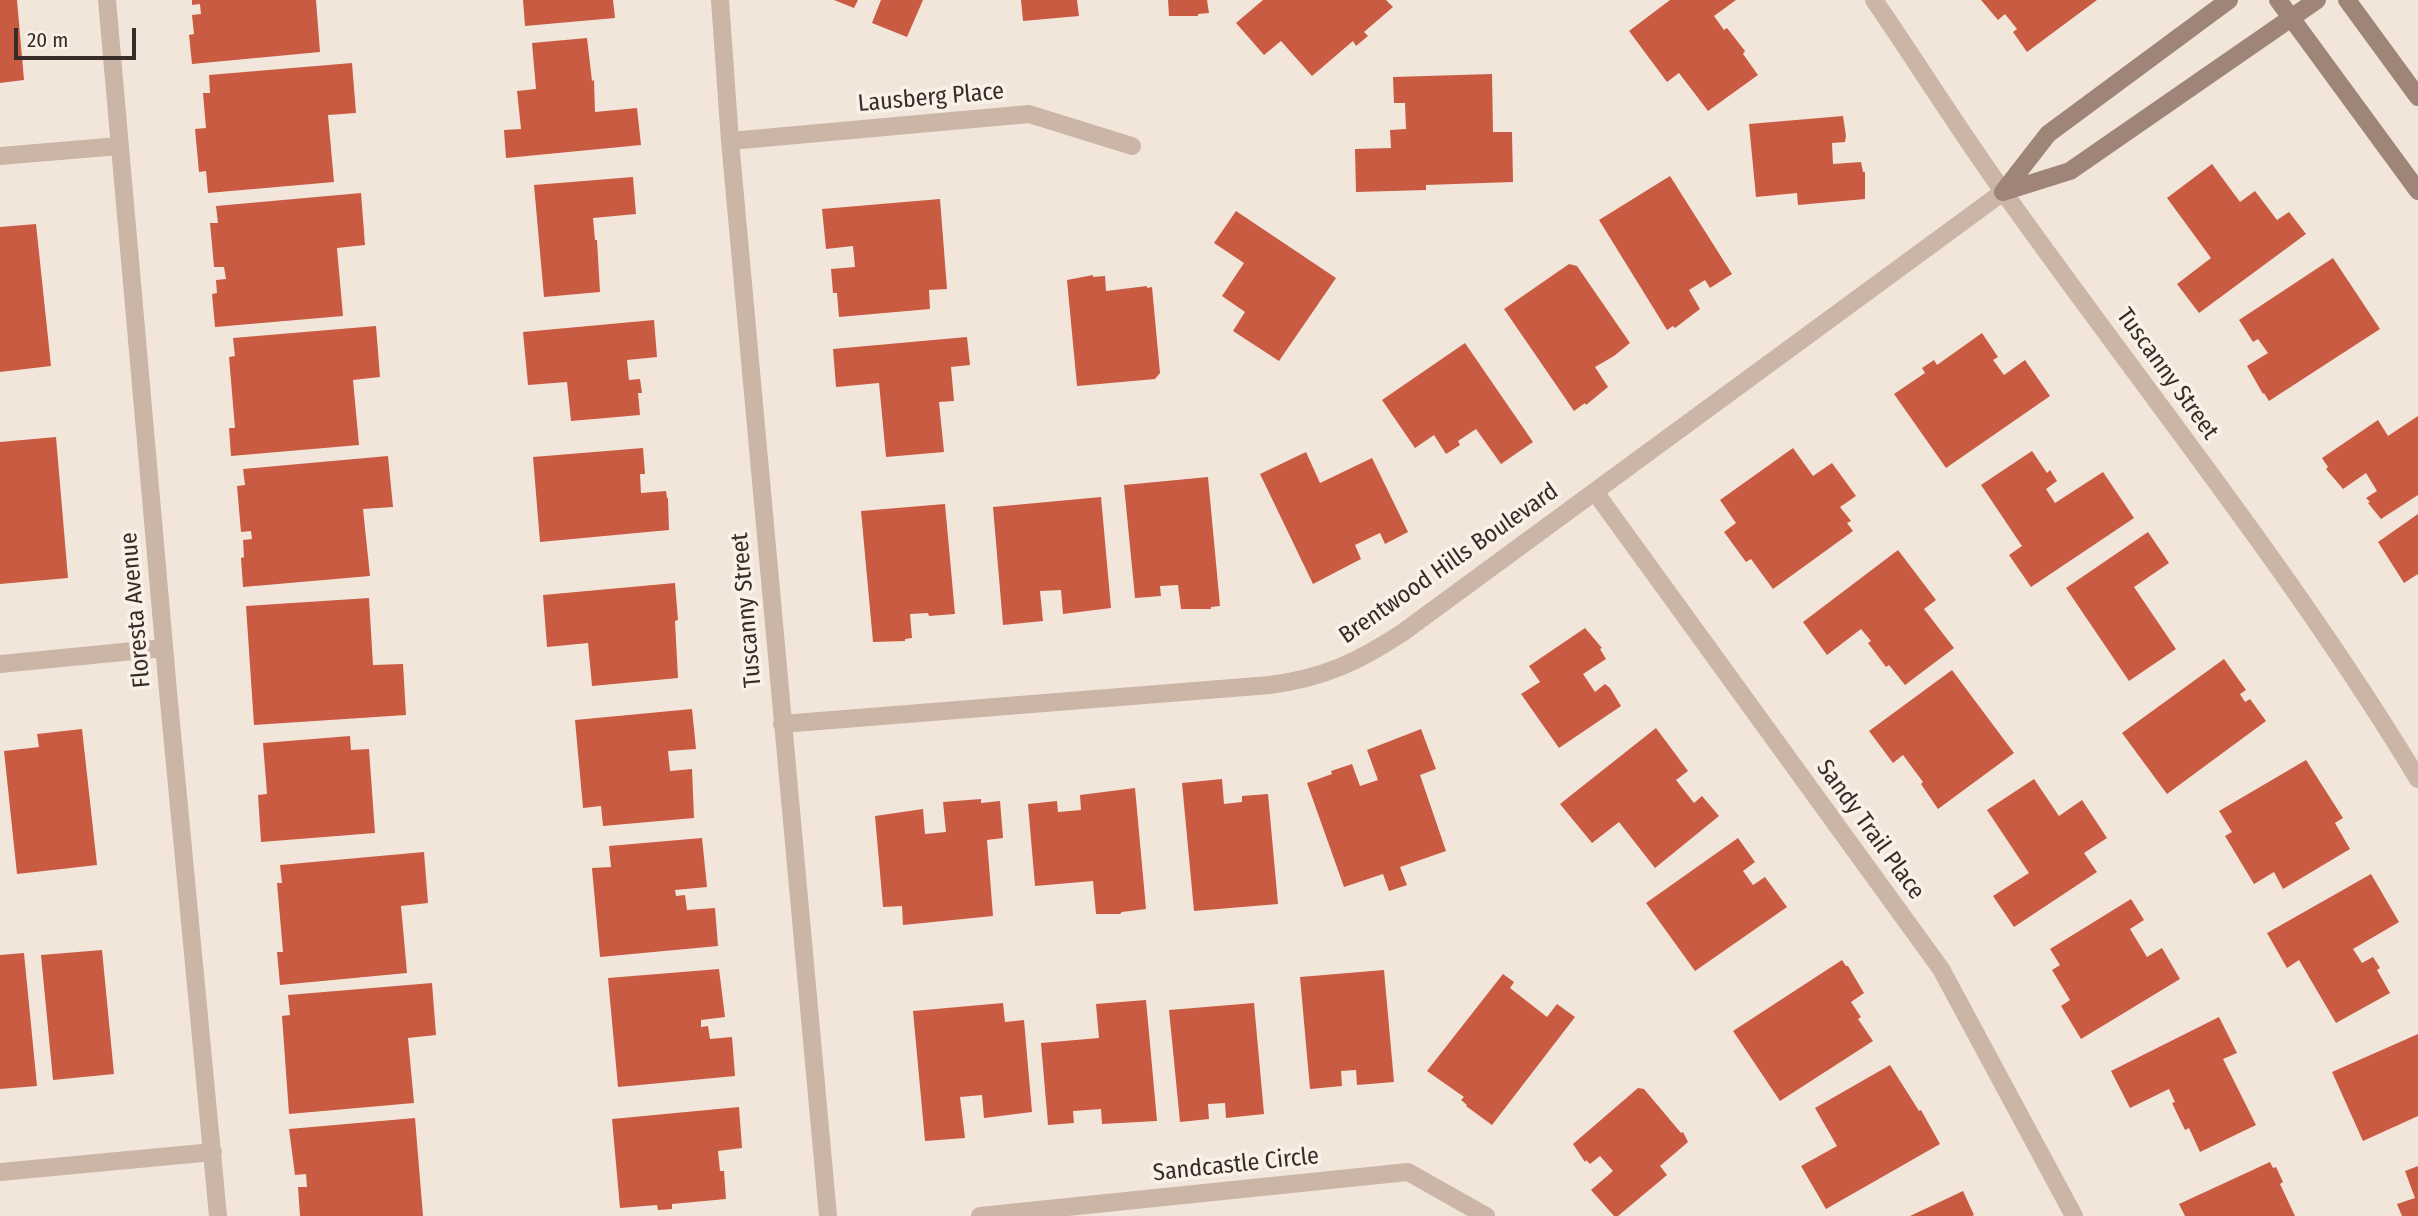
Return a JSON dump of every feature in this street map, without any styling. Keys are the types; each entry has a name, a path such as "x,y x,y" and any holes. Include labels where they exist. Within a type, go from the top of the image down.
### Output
{"street":[{"name":"Floresta Avenue","path":"107,0 164,648 218,1216"},
{"name":"Tuscanny Street","path":"720,0 730,141 828,1216"},
{"name":"Tuscanny Street","path":"1874,0 2003,192 2294,588 2383,721 2418,779"},
{"name":"Brentwood Hills Boulevard","path":"782,724 1270,685 1319,676 1360,659 1402,633 2003,192 2048,134 2229,0"},
{"path":"2278,0 2418,191"},
{"name":"Brentwood Hills Boulevard","path":"2003,192 2070,171 2318,0"},
{"path":"2347,0 2418,97"},
{"name":"Lausberg Place","path":"730,141 1029,114 1132,146"},
{"path":"0,156 119,146"},
{"name":"Sandy Trail Place","path":"1595,492 1941,969 2074,1216"},
{"path":"0,664 164,648"},
{"path":"0,1172 213,1152"},
{"name":"Sandcastle Circle","path":"980,1216 1408,1171 1486,1216"}],"building":[{"path":"0,0 17,0 24,80 0,83"},
{"path":"192,0 316,0 320,52 192,64 189,35 194,34 192,15 201,14 200,4 192,5"},
{"path":"523,0 613,0 615,18 525,26"},
{"path":"834,0 858,0 854,8"},
{"path":"881,0 923,0 907,37 872,23"},
{"path":"1021,0 1077,0 1079,16 1023,21"},
{"path":"1168,0 1207,0 1209,13 1198,16 1169,16"},
{"path":"1263,0 1386,0 1393,7 1364,32 1368,36 1356,46 1353,41 1312,76 1281,41 1264,55 1236,23"},
{"path":"1670,0 1736,0 1714,16 1745,51 1743,54 1758,75 1708,111 1679,73 1667,82 1629,31"},
{"path":"1981,0 2097,0 2027,52 2013,32 2017,29 2005,14 1998,20"},
{"path":"587,38 592,81 594,80 595,112 637,108 641,145 506,158 504,130 521,129 517,91 536,89 532,43"},
{"path":"352,63 356,113 328,115 334,182 208,193 206,171 199,172 195,129 206,128 203,93 210,93 209,75"},
{"path":"1492,74 1493,132 1512,132 1513,182 1426,185 1426,190 1356,192 1355,149 1391,148 1390,130 1406,129 1405,103 1394,103 1393,77"},
{"path":"1843,116 1845,142 1832,143 1833,164 1861,162 1865,172 1865,199 1798,205 1797,193 1756,197 1749,124"},
{"path":"2212,164 2240,202 2255,191 2277,220 2289,212 2306,234 2199,313 2177,284 2211,258 2167,198"},
{"path":"1670,176 1732,274 1710,288 1705,280 1689,290 1700,309 1675,328 1673,326 1667,330 1599,220"},
{"path":"633,177 636,214 593,218 600,292 544,297 534,185"},
{"path":"361,193 365,245 337,248 343,316 215,327 212,294 217,293 216,280 226,279 224,267 214,267 210,223 218,223 216,206"},
{"path":"940,199 947,289 929,290 930,309 839,317 831,269 855,267 853,246 826,249 822,209"},
{"path":"1236,211 1336,278 1279,361 1233,331 1245,312 1222,296 1244,263 1214,243"},
{"path":"36,224 51,366 0,372 0,227"},
{"path":"2333,258 2380,329 2269,401 2247,366 2268,353 2258,339 2253,342 2239,320"},
{"path":"1569,264 1577,266 1630,343 1595,367 1608,387 1574,411 1504,309"},
{"path":"1093,275 1105,276 1106,291 1152,287 1160,373 1155,379 1077,386 1067,280"},
{"path":"654,320 657,357 627,360 629,380 640,379 640,415 571,421 567,382 528,385 523,332"},
{"path":"376,326 380,377 353,380 359,445 231,456 229,428 235,428 229,357 235,356 233,338"},
{"path":"1982,333 1998,357 1993,360 2004,375 2025,360 2050,396 1946,468 1894,394 1925,373 1922,368 1934,360 1937,365"},
{"path":"967,337 970,365 951,367 954,401 939,402 944,452 886,457 879,383 836,387 833,349"},
{"path":"1465,343 1533,442 1501,464 1476,429 1458,441 1460,445 1446,454 1434,435 1415,448 1382,400"},
{"path":"2418,416 2418,495 2381,519 2366,498 2377,491 2366,473 2343,489 2326,469 2328,467 2322,458 2378,420 2388,436"},
{"path":"56,437 68,578 0,584 0,442"},
{"path":"643,448 645,474 640,474 641,493 666,491 669,530 540,542 533,457"},
{"path":"1793,448 1813,476 1832,463 1856,496 1840,507 1851,521 1847,523 1853,531 1773,589 1751,559 1746,562 1724,532 1736,523 1720,500"},
{"path":"2032,451 2047,473 2050,470 2057,481 2046,489 2055,503 2103,472 2134,518 2031,587 2009,555 2022,546 1981,485"},
{"path":"1306,452 1320,483 1372,458 1408,532 1385,544 1380,533 1355,545 1361,559 1313,584 1260,474"},
{"path":"388,456 393,507 363,509 370,576 243,587 243,540 252,539 251,531 241,532 237,486 245,485 243,469"},
{"path":"1208,477 1220,606 1211,609 1181,609 1178,585 1160,586 1161,596 1135,598 1124,485"},
{"path":"1101,497 1111,608 1063,614 1061,590 1040,591 1043,621 1003,625 993,507"},
{"path":"945,504 955,614 910,614 912,638 905,641 873,642 861,511"},
{"path":"2418,514 2418,574 2404,583 2378,542"},
{"path":"2148,532 2169,563 2134,587 2176,649 2129,681 2066,588"},
{"path":"1898,550 1936,600 1924,609 1954,648 1905,685 1889,665 1886,667 1861,629 1827,655 1803,622"},
{"path":"675,583 678,678 592,686 588,643 547,647 543,595"},
{"path":"369,598 373,665 403,664 406,715 254,725 246,606"},
{"path":"1585,628 1602,648 1600,649 1606,659 1583,674 1595,692 1605,684 1610,688 1621,706 1559,748 1521,694 1540,682 1529,666"},
{"path":"2224,659 2246,690 2240,694 2245,702 2250,699 2266,721 2167,794 2122,733"},
{"path":"1952,670 2014,753 1938,809 1903,755 1893,763 1869,731"},
{"path":"692,709 696,749 668,751 670,771 692,769 694,818 603,826 601,806 583,808 575,720"},
{"path":"1656,728 1688,771 1676,780 1694,803 1702,796 1719,816 1655,868 1619,822 1592,843 1560,804"},
{"path":"82,729 97,865 17,874 4,751 39,747 37,734"},
{"path":"1421,729 1436,769 1420,775 1446,851 1400,867 1407,885 1389,891 1383,874 1344,887 1307,783 1352,764 1360,786 1378,780 1367,750"},
{"path":"350,736 351,750 369,749 375,833 261,842 258,795 267,794 263,743"},
{"path":"2306,760 2343,818 2335,823 2350,849 2283,889 2274,872 2254,884 2225,836 2232,832 2219,811"},
{"path":"1222,779 1224,804 1242,802 1242,796 1268,794 1278,904 1194,911 1182,783"},
{"path":"2034,779 2059,816 2082,800 2107,838 2084,853 2097,872 2014,927 1993,896 2029,873 1987,810"},
{"path":"1135,788 1146,909 1120,914 1096,914 1093,881 1035,886 1028,804 1057,801 1058,812 1081,810 1080,795"},
{"path":"981,799 981,803 1000,801 1003,838 987,840 993,916 903,925 902,906 883,907 875,816 923,809 925,834 946,832 943,802"},
{"path":"702,838 707,887 675,890 676,896 685,895 687,910 715,908 718,946 600,957 592,868 611,867 609,846"},
{"path":"1738,838 1755,862 1743,871 1753,885 1765,877 1787,907 1695,971 1646,903"},
{"path":"424,852 428,903 401,906 407,973 280,985 277,952 283,952 277,883 282,883 280,865"},
{"path":"2371,874 2399,922 2353,949 2362,963 2373,957 2390,993 2336,1023 2299,960 2287,968 2267,933"},
{"path":"2131,899 2144,920 2130,929 2147,957 2162,948 2180,979 2081,1039 2061,1006 2070,1000 2052,970 2060,965 2050,949"},
{"path":"102,950 114,1074 53,1080 41,955"},
{"path":"24,953 37,1086 0,1089 0,955"},
{"path":"1842,960 1864,993 1851,1002 1861,1017 1858,1019 1873,1041 1780,1101 1733,1031"},
{"path":"719,969 725,1017 701,1020 701,1027 708,1026 710,1039 732,1037 735,1076 618,1087 608,978"},
{"path":"1384,970 1394,1082 1357,1085 1356,1070 1341,1071 1342,1086 1310,1089 1300,977"},
{"path":"1503,974 1514,982 1510,988 1547,1017 1557,1004 1575,1017 1492,1125 1466,1106 1461,1100 1464,1097 1427,1071"},
{"path":"432,983 436,1035 408,1038 414,1103 289,1114 282,1016 290,1015 288,995"},
{"path":"1146,1000 1157,1121 1102,1124 1101,1109 1073,1111 1074,1123 1048,1125 1041,1043 1099,1038 1096,1004"},
{"path":"1003,1003 1005,1022 1024,1020 1032,1112 984,1118 982,1095 960,1097 965,1138 925,1141 913,1011"},
{"path":"1254,1003 1264,1114 1226,1118 1225,1103 1208,1104 1209,1119 1180,1122 1169,1010"},
{"path":"2219,1017 2237,1053 2223,1059 2256,1125 2200,1152 2189,1128 2185,1130 2172,1103 2175,1102 2169,1089 2130,1108 2111,1071"},
{"path":"2418,1034 2418,1116 2363,1141 2332,1072"},
{"path":"1890,1065 1919,1111 1921,1110 1940,1144 1826,1209 1801,1166 1837,1146 1815,1108"},
{"path":"1638,1088 1644,1089 1681,1133 1683,1132 1688,1142 1660,1166 1667,1175 1618,1216 1614,1216 1591,1190 1613,1171 1600,1156 1590,1164 1586,1160 1585,1162 1573,1144"},
{"path":"739,1107 742,1148 718,1151 720,1171 724,1171 726,1199 672,1204 672,1209 658,1210 657,1205 620,1208 612,1119"},
{"path":"415,1118 423,1216 300,1216 298,1187 307,1187 306,1174 295,1175 289,1129"},
{"path":"2270,1162 2273,1168 2276,1167 2283,1182 2280,1184 2295,1216 2185,1216 2179,1204"},
{"path":"2418,1166 2418,1216 2402,1216 2397,1204 2415,1198 2405,1171"},
{"path":"1963,1191 1974,1215 1972,1216 1910,1216"}]}
